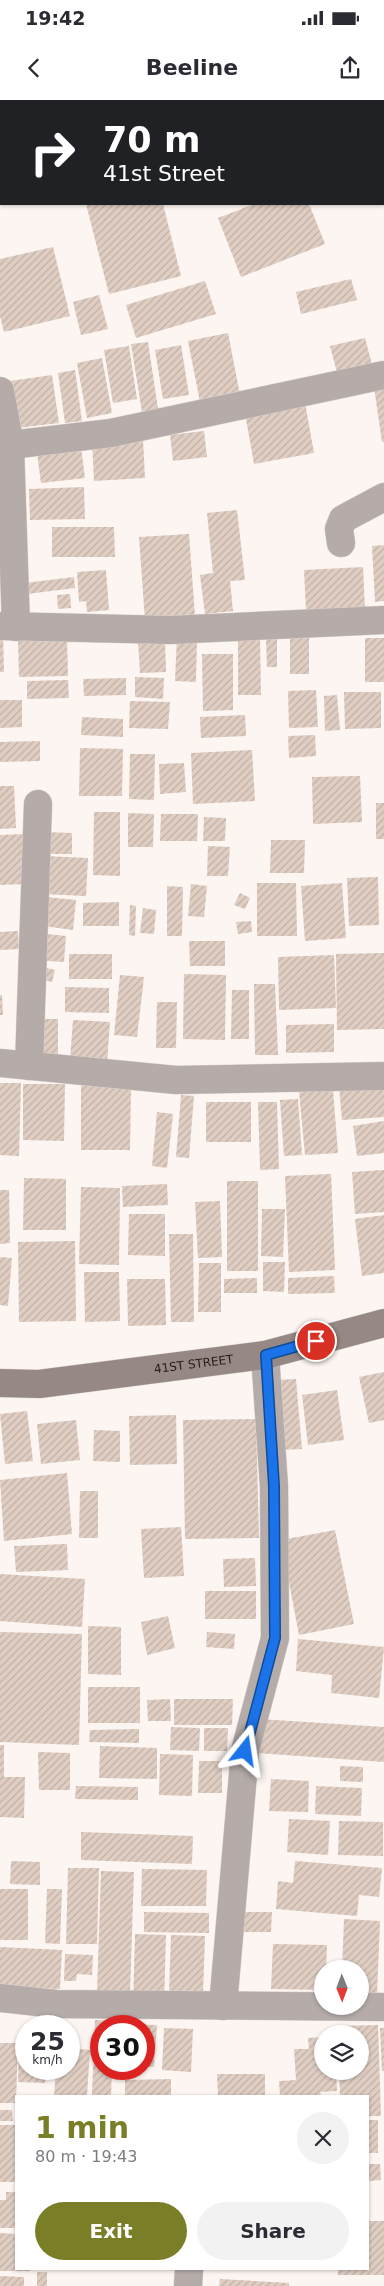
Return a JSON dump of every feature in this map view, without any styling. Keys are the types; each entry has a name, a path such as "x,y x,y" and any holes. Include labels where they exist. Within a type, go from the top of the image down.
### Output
{"main road":[{"name":"41ST STREET","path":"0,1383 39,1384 266,1355 384,1322"}],"street":[{"path":"10,445 111,433 384,375"},
{"path":"0,391 10,445 8,626 170,630 384,620"},
{"path":"341,542 339,529 343,519 384,497"},
{"path":"30,1066 38,804"},
{"path":"0,1063 176,1080 384,1076"},
{"path":"224,2006 245,1751 275,1638 274,1486 266,1355"},
{"path":"0,1998 56,2004 384,2007"},
{"path":"188,2286 189,2270"}],"building":[{"path":"86,205 163,205 181,276 109,294"},
{"path":"251,205 309,205 325,244 241,277 218,218"},
{"path":"53,247 70,316 4,332 0,316 0,259"},
{"path":"351,279 357,300 301,314 296,292"},
{"path":"205,281 216,314 136,338 126,305"},
{"path":"99,295 108,329 81,335 73,302"},
{"path":"228,333 241,400 201,407 188,341"},
{"path":"365,338 374,372 339,380 330,346"},
{"path":"148,342 158,409 142,412 131,344"},
{"path":"181,345 189,395 163,399 155,350"},
{"path":"129,346 137,399 113,403 104,350"},
{"path":"102,358 112,413 87,418 77,363"},
{"path":"75,370 82,421 65,423 58,373"},
{"path":"52,375 59,423 9,429 3,382"},
{"path":"384,378 384,442 382,442 373,380"},
{"path":"304,397 314,453 254,464 244,408"},
{"path":"204,431 207,457 173,461 170,435"},
{"path":"143,439 145,478 94,481 92,442"},
{"path":"80,440 85,478 41,483 36,446"},
{"path":"84,487 85,519 30,520 29,489"},
{"path":"237,510 245,580 230,581 233,611 205,614 200,575 213,573 207,513"},
{"path":"52,527 114,527 115,557 52,557"},
{"path":"189,534 195,616 145,620 139,537"},
{"path":"384,545 384,601 375,602 372,546"},
{"path":"363,567 365,610 306,611 304,570"},
{"path":"106,570 109,610 87,612 86,601 79,602 77,572"},
{"path":"74,577 75,588 27,594 25,583"},
{"path":"70,594 71,608 58,609 57,595"},
{"path":"0,633 3,633 4,672 0,672"},
{"path":"177,636 197,637 196,682 175,681"},
{"path":"290,636 309,636 309,674 290,674"},
{"path":"260,638 261,695 238,695 238,639"},
{"path":"365,638 384,638 384,682 365,682"},
{"path":"67,639 68,676 19,677 18,640"},
{"path":"165,639 166,672 140,673 138,641"},
{"path":"266,639 277,639 277,667 267,667"},
{"path":"202,654 233,654 233,710 203,711"},
{"path":"135,677 164,678 163,699 135,697"},
{"path":"126,678 126,695 84,696 83,679"},
{"path":"68,680 69,698 27,699 27,681"},
{"path":"316,690 318,727 289,728 288,691"},
{"path":"344,692 381,692 381,728 345,729"},
{"path":"337,695 340,730 325,731 324,696"},
{"path":"0,700 22,700 22,727 0,728"},
{"path":"130,701 170,702 168,729 129,728"},
{"path":"245,715 246,736 201,738 200,717"},
{"path":"82,717 123,719 123,737 81,735"},
{"path":"315,735 316,756 289,758 288,736"},
{"path":"40,741 40,761 0,762 0,742"},
{"path":"80,748 123,749 122,796 79,796"},
{"path":"252,750 255,801 193,804 191,753"},
{"path":"130,754 155,754 154,800 129,799"},
{"path":"184,763 186,792 160,794 159,764"},
{"path":"360,776 362,822 313,824 312,777"},
{"path":"0,786 14,786 16,828 0,829"},
{"path":"376,803 384,803 384,839 376,839"},
{"path":"94,812 120,812 120,876 93,875"},
{"path":"128,813 154,814 153,847 128,847"},
{"path":"161,814 198,814 197,841 160,841"},
{"path":"204,817 226,818 225,841 203,841"},
{"path":"45,832 72,833 72,854 44,854"},
{"path":"24,834 25,884 0,885 0,835"},
{"path":"271,840 305,840 304,873 270,873"},
{"path":"208,846 230,847 228,876 207,876"},
{"path":"44,856 88,858 86,896 42,894"},
{"path":"378,877 379,925 349,926 347,878"},
{"path":"257,883 296,883 297,936 257,936"},
{"path":"342,883 346,938 305,941 301,886"},
{"path":"191,884 207,886 204,917 188,916"},
{"path":"167,886 183,887 182,936 167,936"},
{"path":"240,893 250,898 245,909 234,905"},
{"path":"46,897 76,900 73,930 43,926"},
{"path":"119,902 119,926 83,926 83,903"},
{"path":"130,905 136,906 135,936 129,935"},
{"path":"143,908 156,910 154,934 140,933"},
{"path":"251,921 252,932 238,934 236,922"},
{"path":"18,931 19,949 0,950 0,932"},
{"path":"37,933 66,936 64,962 34,960"},
{"path":"189,941 225,941 225,966 190,966"},
{"path":"384,953 384,1029 337,1030 336,954"},
{"path":"69,954 112,954 112,979 69,979"},
{"path":"334,955 336,1008 279,1010 278,957"},
{"path":"40,966 55,970 52,982 36,978"},
{"path":"184,974 226,975 225,1040 183,1039"},
{"path":"120,975 144,977 137,1037 114,1035"},
{"path":"254,984 275,984 278,1055 255,1055"},
{"path":"65,987 109,988 109,1013 65,1012"},
{"path":"232,990 249,990 249,1039 231,1039"},
{"path":"0,995 2,995 3,1015 0,1015"},
{"path":"157,1002 177,1002 176,1048 156,1048"},
{"path":"32,1019 58,1019 58,1058 31,1057"},
{"path":"73,1020 110,1022 107,1063 70,1060"},
{"path":"334,1024 334,1052 286,1053 286,1025"},
{"path":"0,1083 21,1083 19,1156 0,1155"},
{"path":"384,1083 384,1117 342,1120 339,1087"},
{"path":"23,1084 65,1084 64,1141 23,1140"},
{"path":"81,1085 131,1086 130,1150 81,1150"},
{"path":"333,1090 338,1153 305,1155 299,1092"},
{"path":"181,1095 194,1096 189,1158 176,1157"},
{"path":"298,1099 302,1155 284,1156 280,1100"},
{"path":"206,1102 251,1102 251,1142 206,1142"},
{"path":"258,1102 277,1102 279,1169 260,1170"},
{"path":"157,1112 173,1114 167,1168 152,1166"},
{"path":"384,1121 384,1153 357,1156 353,1126"},
{"path":"384,1170 384,1212 355,1214 352,1172"},
{"path":"331,1174 335,1270 289,1272 285,1176"},
{"path":"24,1178 66,1179 66,1230 23,1230"},
{"path":"227,1181 258,1181 258,1271 227,1271"},
{"path":"167,1184 168,1205 123,1207 122,1186"},
{"path":"81,1187 120,1188 119,1265 79,1264"},
{"path":"0,1190 9,1190 10,1243 0,1244"},
{"path":"220,1201 222,1257 198,1258 195,1202"},
{"path":"262,1209 285,1209 283,1257 261,1256"},
{"path":"129,1214 165,1214 165,1256 128,1255"},
{"path":"384,1215 384,1273 362,1276 355,1219"},
{"path":"169,1234 193,1234 194,1322 171,1322"},
{"path":"75,1241 76,1321 19,1322 18,1242"},
{"path":"0,1257 12,1258 8,1306 0,1305"},
{"path":"263,1262 285,1262 284,1292 263,1291"},
{"path":"199,1263 221,1263 221,1312 198,1312"},
{"path":"84,1272 119,1272 120,1321 85,1322"},
{"path":"334,1276 335,1293 288,1294 288,1278"},
{"path":"257,1278 257,1293 224,1293 224,1279"},
{"path":"127,1279 165,1279 166,1325 128,1326"},
{"path":"384,1372 384,1420 369,1423 359,1377"},
{"path":"296,1379 302,1449 280,1450 274,1380"},
{"path":"337,1390 344,1440 308,1445 302,1395"},
{"path":"27,1411 33,1461 5,1464 0,1414"},
{"path":"176,1415 177,1464 130,1465 129,1416"},
{"path":"256,1419 259,1538 185,1539 183,1420"},
{"path":"76,1420 80,1460 41,1464 37,1424"},
{"path":"94,1430 120,1431 120,1462 93,1461"},
{"path":"67,1473 72,1534 4,1541 0,1480"},
{"path":"80,1491 98,1491 98,1538 79,1538"},
{"path":"181,1527 184,1576 144,1578 141,1529"},
{"path":"335,1530 354,1624 299,1635 281,1540"},
{"path":"67,1544 68,1570 16,1572 14,1546"},
{"path":"255,1558 256,1586 224,1587 223,1559"},
{"path":"0,1574 85,1579 82,1627 0,1621"},
{"path":"205,1591 256,1591 256,1619 205,1619"},
{"path":"168,1616 175,1648 147,1655 141,1622"},
{"path":"88,1626 121,1627 121,1675 88,1674"},
{"path":"0,1632 82,1634 79,1745 0,1742"},
{"path":"207,1632 235,1634 234,1649 206,1647"},
{"path":"298,1639 384,1647 379,1698 331,1693 332,1675 296,1671"},
{"path":"88,1687 140,1687 140,1723 88,1723"},
{"path":"170,1699 171,1721 148,1721 147,1700"},
{"path":"174,1699 233,1699 232,1725 174,1725"},
{"path":"259,1719 384,1727 384,1762 257,1753"},
{"path":"171,1727 200,1728 199,1751 170,1750"},
{"path":"204,1728 228,1728 227,1751 204,1751"},
{"path":"139,1729 139,1743 89,1742 90,1730"},
{"path":"0,1745 4,1745 4,1777 25,1777 24,1818 0,1817"},
{"path":"100,1746 157,1748 157,1779 99,1778"},
{"path":"38,1752 70,1753 70,1790 39,1790"},
{"path":"160,1754 193,1755 192,1796 159,1795"},
{"path":"199,1761 222,1761 222,1793 198,1793"},
{"path":"340,1766 363,1767 363,1782 340,1781"},
{"path":"271,1779 309,1781 308,1812 269,1811"},
{"path":"76,1786 138,1787 138,1800 75,1799"},
{"path":"316,1786 362,1788 361,1816 315,1814"},
{"path":"289,1819 330,1821 328,1855 287,1852"},
{"path":"339,1821 383,1822 383,1856 338,1855"},
{"path":"81,1832 193,1836 192,1864 81,1860"},
{"path":"11,1861 40,1862 40,1885 10,1884"},
{"path":"295,1861 382,1868 379,1897 359,1895 357,1916 276,1909 278,1881 293,1883"},
{"path":"68,1868 99,1868 97,1944 66,1944"},
{"path":"142,1869 207,1870 206,1906 141,1906"},
{"path":"101,1871 134,1872 130,1994 97,1993"},
{"path":"0,1889 28,1889 28,1940 0,1940"},
{"path":"47,1889 62,1889 60,1944 45,1943"},
{"path":"144,1912 209,1913 209,1933 144,1932"},
{"path":"237,1912 272,1912 271,1932 237,1932"},
{"path":"344,1919 380,1921 377,1995 369,1995 369,1960 342,1960"},
{"path":"135,1934 166,1935 164,2005 133,2005"},
{"path":"171,1935 205,1936 203,1994 169,1993"},
{"path":"273,1944 327,1945 326,1960 314,1960 314,1990 271,1989"},
{"path":"0,1947 62,1950 60,1989 0,1987"},
{"path":"65,1954 93,1955 92,1975 77,1974 76,1981 64,1981"},
{"path":"155,2025 157,2025 155,2053"},
{"path":"369,2025 378,2025 381,2116 369,2116 369,2095 340,2095 339,2080 369,2080"},
{"path":"164,2028 193,2029 191,2072 162,2070"},
{"path":"380,2028 384,2028 384,2071 382,2071"},
{"path":"308,2038 314,2038 314,2080 336,2080 337,2091 320,2092 321,2095 280,2095 279,2081 296,2080 294,2049 309,2049"},
{"path":"0,2043 15,2043 15,2080 17,2080 15,2103 0,2103"},
{"path":"80,2049 90,2050 87,2095 54,2095 55,2080 80,2080"},
{"path":"217,2074 265,2074 265,2095 218,2095"},
{"path":"171,2079 171,2095 125,2095 125,2080"},
{"path":"18,2080 45,2080 45,2083 18,2082"},
{"path":"93,2080 112,2080 111,2095 92,2095"},
{"path":"0,2110 12,2110 13,2121 0,2121"},
{"path":"369,2120 378,2120 378,2153 369,2153"},
{"path":"0,2125 15,2125 15,2182 0,2182"},
{"path":"369,2164 380,2164 381,2180 369,2181"},
{"path":"6,2192 15,2192 15,2228 0,2228 0,2200 6,2200"},
{"path":"369,2221 384,2221 384,2275 338,2275 338,2270 369,2270"},
{"path":"0,2233 15,2234 15,2270 30,2271 0,2271"},
{"path":"37,2272 47,2272 47,2286 37,2286"},
{"path":"0,2276 24,2277 24,2286 0,2286"},
{"path":"220,2279 289,2283 289,2286 219,2286"}],"route":[{"path":"245,1751 275,1638 274,1486 266,1355 316,1341"}]}
